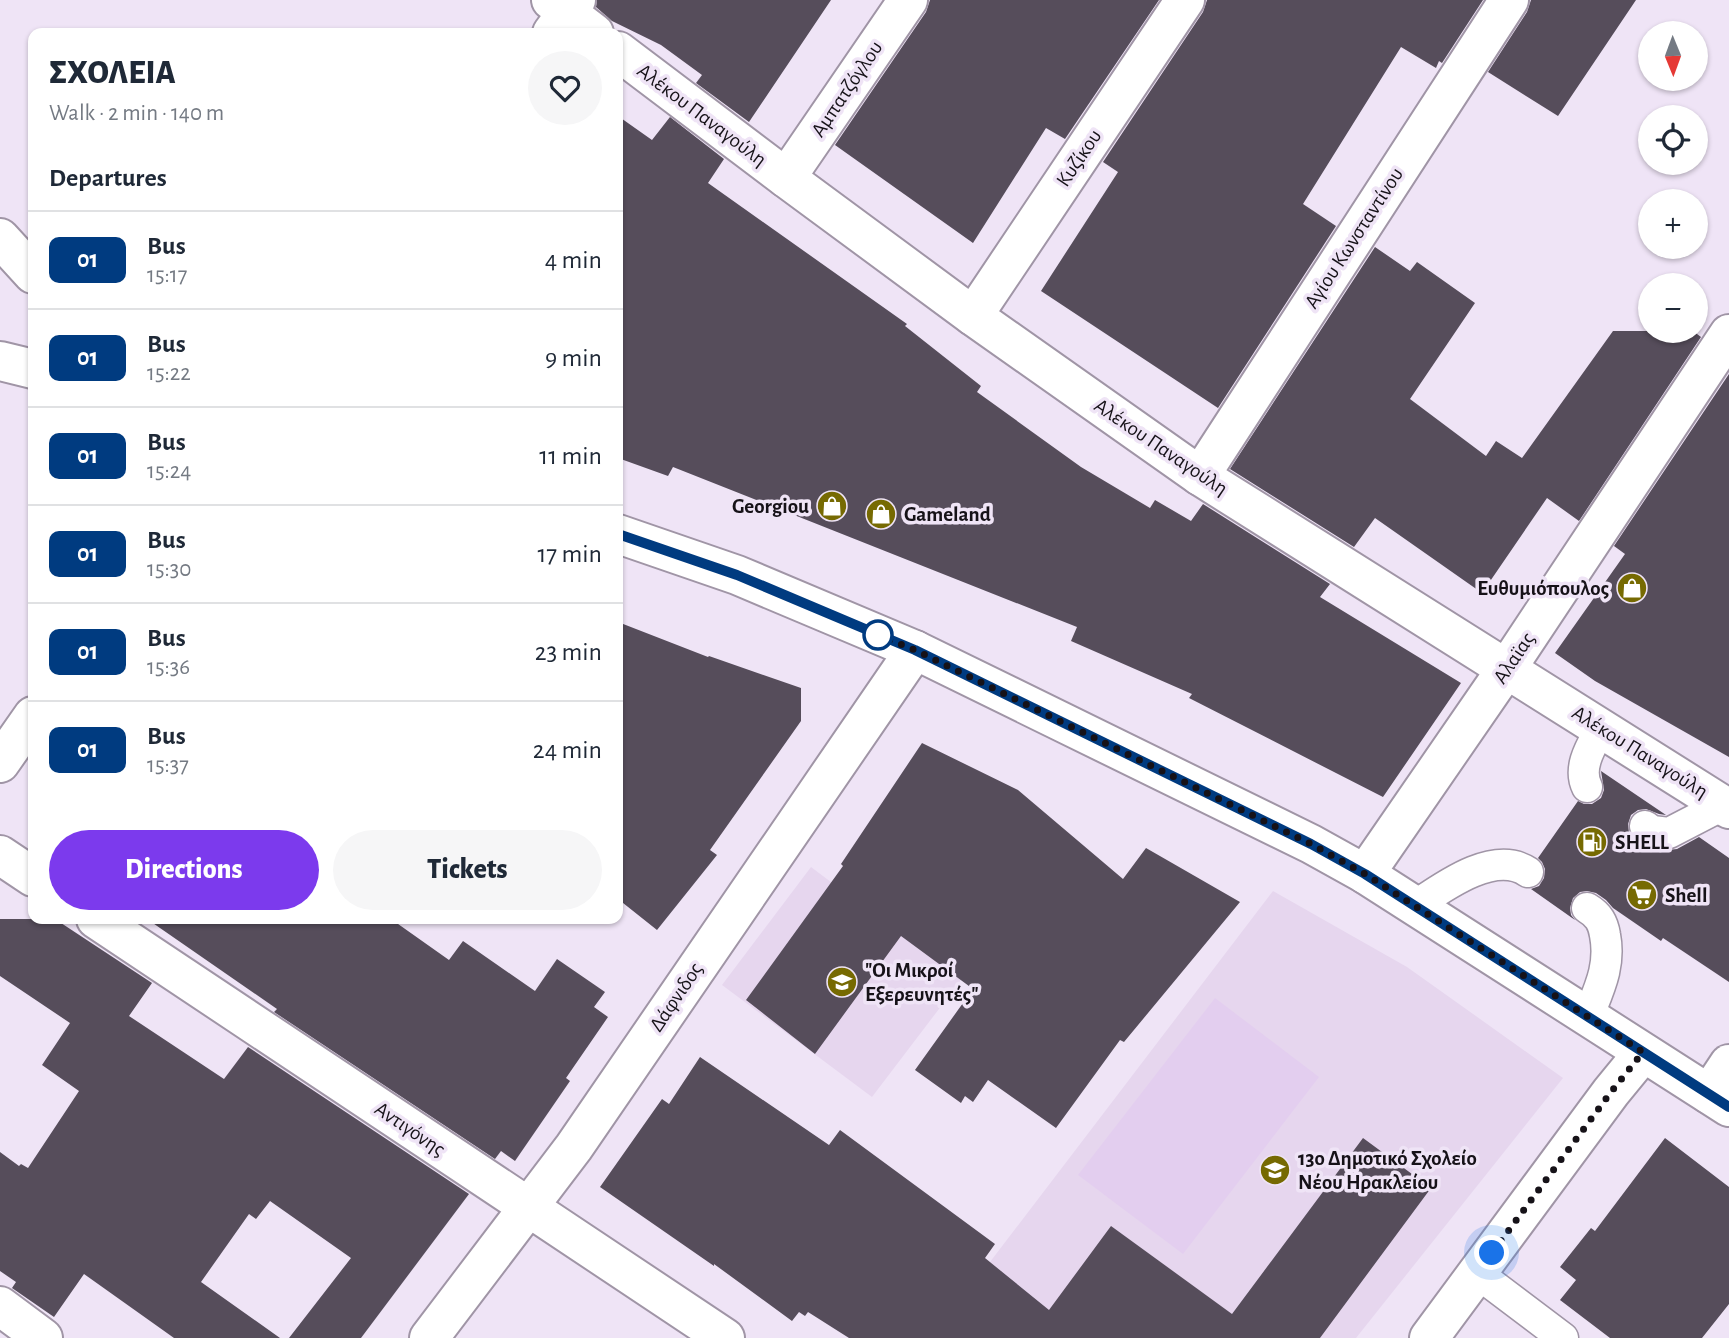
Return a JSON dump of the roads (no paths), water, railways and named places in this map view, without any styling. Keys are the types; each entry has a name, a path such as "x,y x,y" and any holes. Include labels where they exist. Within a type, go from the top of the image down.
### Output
{"street":[{"name":"Αμπατζόγλου","path":"786,178 908,0"},
{"name":"Κυζίκου","path":"972,316 1185,0"},
{"name":"Αγίου Κωνσταντίνου","path":"1200,476 1509,0"},
{"name":"Αλέκου Παναγούλη","path":"623,55 972,316 1200,476 1726,807"},
{"path":"0,238 28,269"},
{"name":"Αλαϊας","path":"1365,874 1507,668 1729,334"},
{"path":"0,361 28,368"},
{"path":"623,536 737,575 915,650 1298,838 1365,874 1643,1052 1722,1088"},
{"name":"Δάφνιδος","path":"429,1338 574,1147 915,650"},
{"path":"0,763 28,723"},
{"path":"0,855 28,874"},
{"name":"Αντιγόνης","path":"103,924 725,1338"},
{"path":"1429,1338 1643,1052"},
{"path":"0,1306 43,1338"}],"lane":[{"path":"1587,787 1583,769 1601,728"},
{"path":"1645,826 1652,831 1669,833 1726,807"},
{"path":"1415,906 1450,882 1485,867 1504,865 1522,868 1528,872"},
{"path":"1587,908 1603,923 1608,950 1605,974 1588,1017"},
{"path":"1477,1273 1563,1338"}],"place":[{"name":"Georgiou","path":"832,506"},
{"name":"Gameland","path":"881,514"},
{"name":"Ευθυμιόπουλος","path":"1632,588"},
{"name":"SHELL","path":"1592,842"},
{"name":"Shell","path":"1642,895"},
{"name":"\"Οι Μικροί Εξερευνητές\"","path":"842,982"},
{"name":"13ο Δημοτικό Σχολείο Νέου Ηρακλείου","path":"1275,1170"}]}
